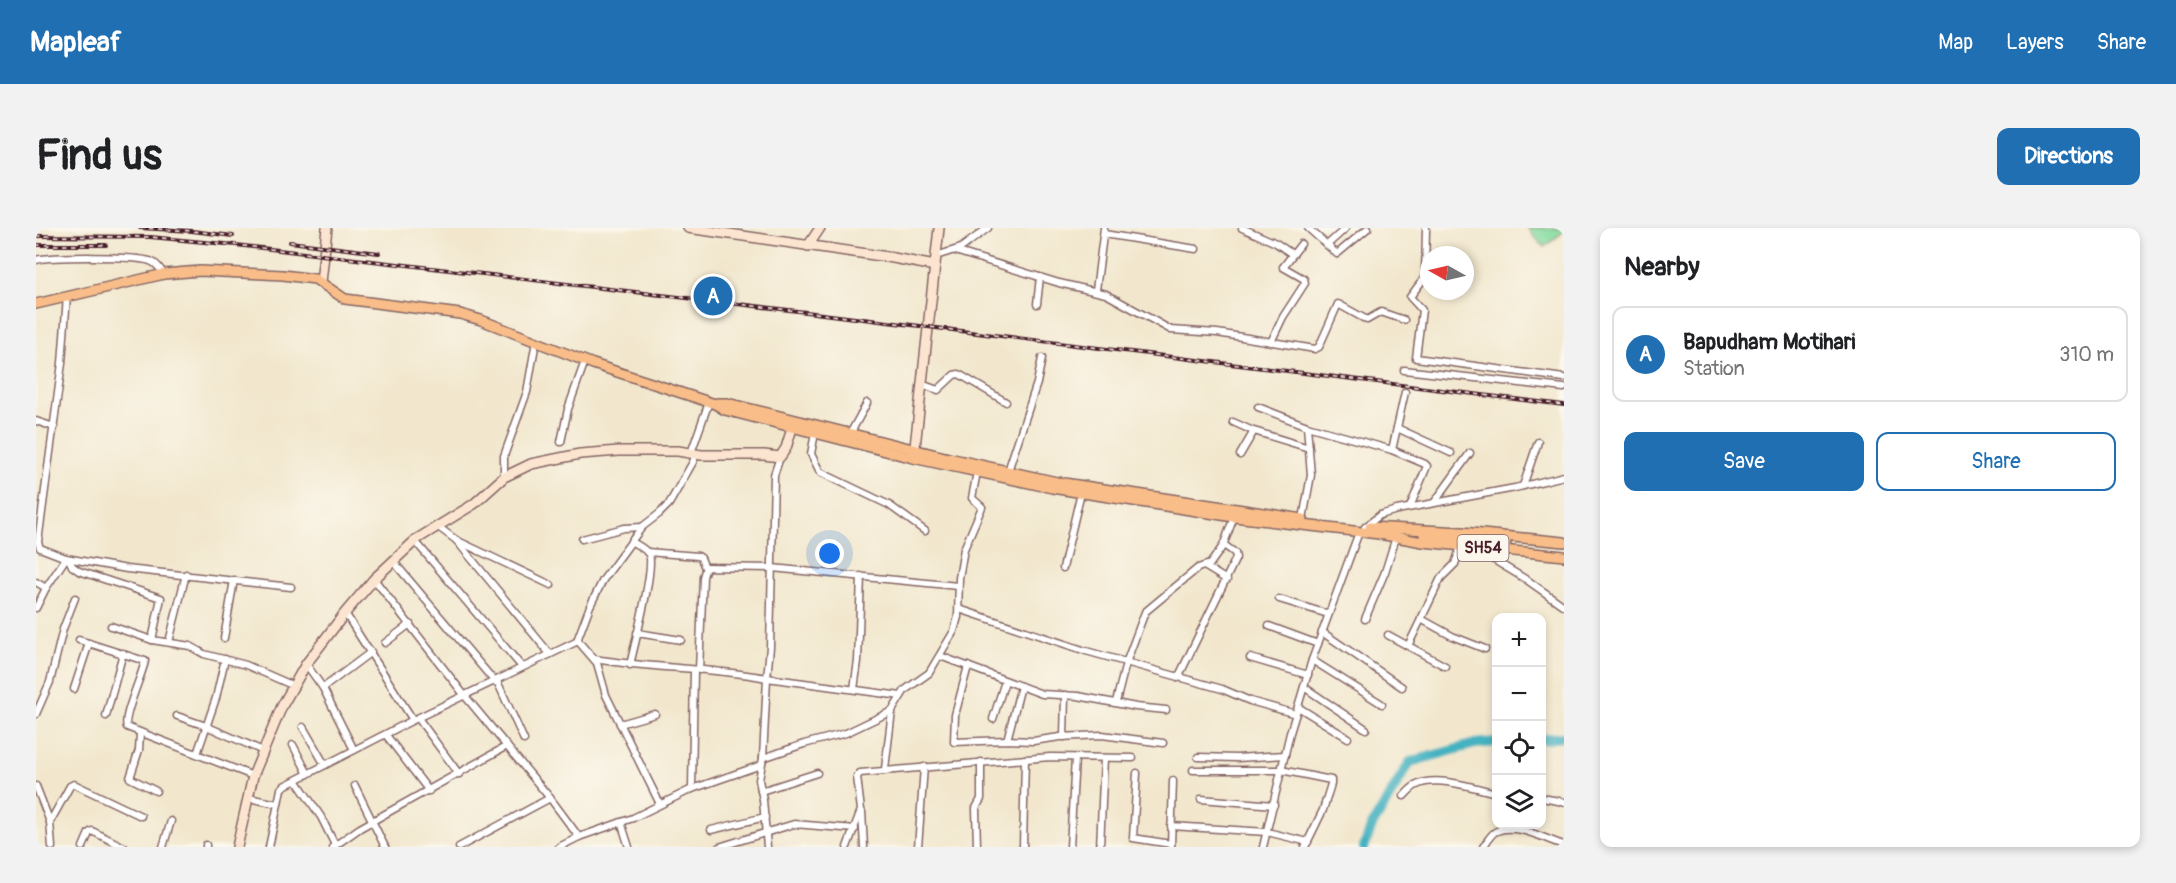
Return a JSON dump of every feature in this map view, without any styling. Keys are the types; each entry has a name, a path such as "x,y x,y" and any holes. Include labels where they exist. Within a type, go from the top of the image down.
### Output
{"main road":[{"path":"36,304 164,274 200,272 283,275 315,279 345,299 460,314 482,320 585,361 712,403 725,410 815,434 1067,483 1403,535"},
{"path":"712,403 727,403 850,434 977,472 1234,517 1362,529"},
{"name":"SH54","path":"1403,535 1462,532 1564,542"},
{"name":"SH54","path":"1403,535 1466,546 1564,556"},
{"name":"SH54","path":"1403,535 1564,548"}],"street":[{"path":"321,282 327,228"},
{"path":"687,228 808,246 936,261 988,228"},
{"path":"808,246 820,228"},
{"path":"914,453 939,228"},
{"path":"1242,228 1276,243 1292,254"},
{"path":"1308,228 1336,254 1339,254 1368,228"},
{"path":"1327,245 1346,228"},
{"path":"1426,228 1425,277 1410,297 1421,309 1416,358 1564,378"},
{"path":"1096,290 1104,231 1196,249"},
{"path":"1271,342 1283,317 1305,283 1304,279 1284,268 1300,244"},
{"path":"955,251 1040,277 1096,290 1116,298 1171,330 1216,333 1316,349 1338,304 1367,320 1381,312 1404,320"},
{"path":"36,261 138,259 152,262 164,274"},
{"path":"1037,304 1040,277"},
{"path":"67,296 54,427 38,542 40,548 68,558 134,570 291,586"},
{"path":"504,477 504,456 527,392 536,341"},
{"path":"1008,471 1037,383 1042,358"},
{"path":"561,442 568,409 585,361"},
{"path":"1404,370 1564,388"},
{"path":"920,383 938,390 954,375 959,374 1006,402"},
{"path":"1392,450 1406,392"},
{"path":"269,847 282,787 578,641 596,592 642,527 669,504 693,454 712,403"},
{"path":"850,434 867,403"},
{"path":"1258,407 1307,426 1392,450 1427,465 1410,507"},
{"path":"36,421 54,427"},
{"path":"1233,422 1253,431 1309,448"},
{"path":"1303,519 1311,475 1307,426"},
{"path":"767,847 759,780 770,647 774,475 792,428"},
{"path":"1397,428 1451,453"},
{"path":"1240,455 1253,431"},
{"path":"815,434 811,454 820,472 889,505 926,531"},
{"path":"1523,486 1538,442"},
{"path":"237,847 253,776 282,706 306,664 345,613 393,561 415,541 474,504 504,477 531,464 580,454 619,451 678,451 693,454 780,457"},
{"path":"1434,503 1470,453"},
{"path":"885,769 892,711 905,690 929,673 954,631 959,609 958,586 963,549 982,507 972,500 977,472"},
{"path":"1263,847 1281,770 1312,660 1362,529 1380,515 1410,507 1564,476"},
{"path":"1063,568 1081,492"},
{"path":"1116,702 1126,663 1145,612 1195,570 1210,564 1224,545 1234,517"},
{"path":"437,526 456,540 551,585"},
{"path":"582,539 624,528 642,527"},
{"path":"1365,619 1403,535"},
{"path":"456,540 550,654"},
{"path":"415,541 522,668"},
{"path":"631,541 647,552 698,556 705,568 697,670 692,789"},
{"path":"1178,678 1227,580 1236,555 1224,545"},
{"path":"1408,646 1441,578 1455,564 1466,546 1527,580 1564,606"},
{"path":"630,665 648,577 650,559 647,552"},
{"path":"36,608 46,588 68,558"},
{"path":"68,558 72,566 79,571 161,598 152,640"},
{"path":"393,561 496,681 524,740"},
{"path":"1203,566 1227,580"},
{"path":"705,568 772,568 958,586"},
{"path":"169,642 186,574"},
{"path":"855,689 861,576"},
{"path":"374,579 579,837"},
{"path":"224,638 234,580"},
{"path":"36,582 46,588"},
{"path":"36,714 52,674 63,629 75,598"},
{"path":"1279,599 1328,614"},
{"path":"959,609 1126,663 1222,689 1250,701 1297,711 1348,738"},
{"path":"345,613 416,719 459,774"},
{"path":"1421,619 1452,636 1485,649"},
{"path":"385,643 411,624"},
{"path":"111,626 152,640 190,646 204,654 256,668 294,686"},
{"path":"1269,626 1318,644"},
{"path":"1322,632 1402,687"},
{"path":"637,633 681,640"},
{"path":"1388,635 1445,666"},
{"path":"79,639 144,661 125,723 127,727 253,776"},
{"path":"578,641 595,659 604,691 660,804"},
{"path":"74,689 89,643"},
{"path":"323,688 371,652"},
{"path":"106,716 123,653"},
{"path":"940,656 1042,694 1065,695 1166,710"},
{"path":"1250,658 1308,675"},
{"path":"197,754 225,659"},
{"path":"595,659 901,696"},
{"path":"1312,660 1382,704"},
{"path":"306,664 323,688 354,750"},
{"path":"969,666 955,715 953,741 1032,741 1110,735 1163,743"},
{"path":"993,719 1005,681"},
{"path":"1007,740 1021,686"},
{"path":"1304,687 1366,729"},
{"path":"36,694 44,697"},
{"path":"1064,737 1065,695"},
{"path":"559,847 797,746 846,733 892,711"},
{"path":"620,724 655,714"},
{"path":"177,716 206,726 263,752"},
{"path":"303,727 325,765"},
{"path":"140,733 130,778 156,791"},
{"path":"386,735 429,791"},
{"path":"293,745 308,774"},
{"path":"296,780 337,846 373,822 507,746"},
{"path":"1198,757 1237,758 1285,755"},
{"path":"1070,847 1075,758"},
{"path":"1100,847 1104,758"},
{"path":"864,847 857,777 860,772 1025,759 1133,758"},
{"path":"1023,847 1025,759"},
{"path":"977,847 976,808 981,799 981,762"},
{"path":"918,847 924,767"},
{"path":"1172,825 1267,832 1306,844 1323,810 1331,780 1281,770 1193,770"},
{"path":"761,791 817,773"},
{"path":"1137,773 1133,838 1154,844 1171,845 1173,781"},
{"path":"1404,796 1416,785 1428,782 1457,784 1492,791"},
{"path":"50,822 70,786 74,784 141,816"},
{"path":"36,786 50,822 52,847"},
{"path":"355,786 385,847"},
{"path":"248,798 278,804"},
{"path":"459,847 550,798"},
{"path":"1201,799 1274,805"},
{"path":"1546,799 1564,802"},
{"path":"846,847 861,810"},
{"path":"711,830 765,817"},
{"path":"163,847 171,821"},
{"path":"621,822 629,847"},
{"path":"719,847 800,823 855,829"},
{"path":"1483,847 1492,835 1502,830 1528,832 1548,844 1564,846"},
{"path":"82,847 92,831 124,847"}],"green space":[{"path":"1528,228 1564,228 1564,231 1544,247"}],"waterway":[{"path":"1546,739 1564,737"},
{"path":"1364,847 1372,826 1410,762 1475,744 1492,742"}],"railway":[{"path":"140,228 233,236"},
{"path":"36,236 150,237 236,245 1564,405"},
{"path":"290,242 379,253"},
{"path":"36,245 106,245"}],"place":[{"name":"Bapudham Motihari","path":"713,296"}]}
